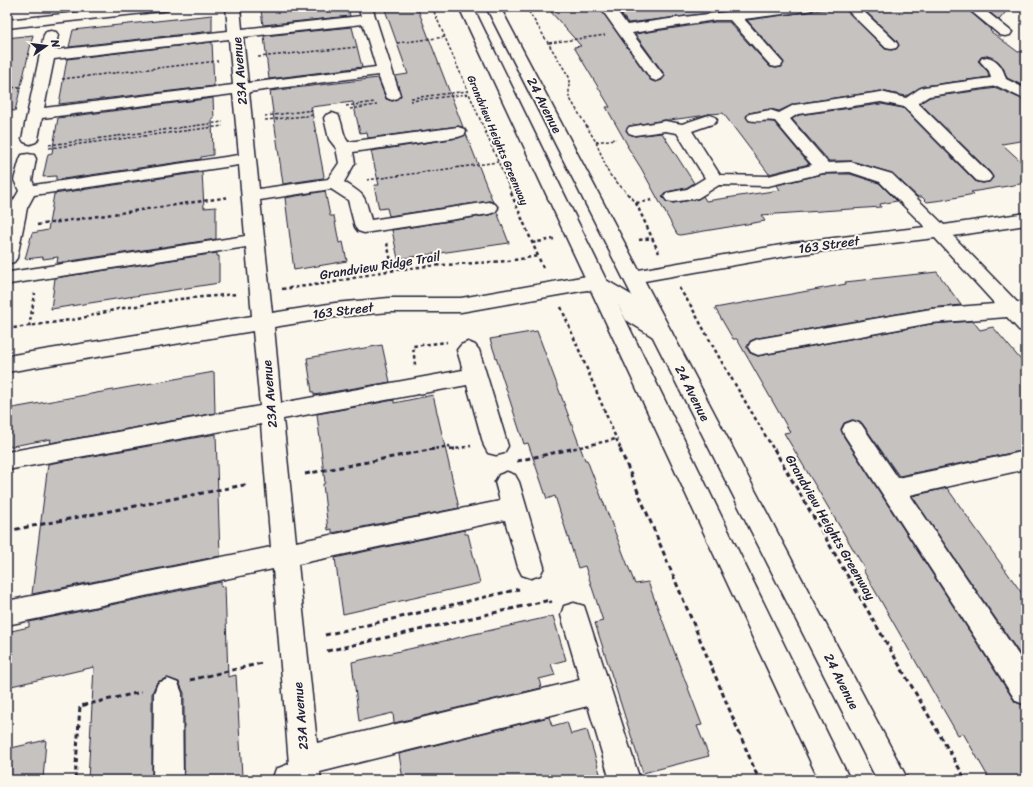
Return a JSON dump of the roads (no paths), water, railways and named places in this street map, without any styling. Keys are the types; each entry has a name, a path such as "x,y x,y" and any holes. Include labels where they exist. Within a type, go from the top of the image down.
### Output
{"street":[{"path":"7,24 163,7"},
{"name":"23A Avenue","path":"233,7 247,160 240,197 255,240 284,556 300,774"},
{"path":"466,7 835,780"},
{"name":"24 Avenue","path":"493,7 893,780"},
{"path":"607,7 656,76"},
{"path":"624,31 715,16 734,16 807,7"},
{"path":"851,7 891,45"},
{"path":"973,7 1005,32"},
{"path":"47,55 236,34 367,13 385,70 399,97"},
{"path":"734,16 776,63"},
{"path":"28,191 23,180 33,149 36,114 51,35"},
{"path":"986,61 996,68 999,81"},
{"path":"36,114 385,70"},
{"path":"909,103 924,92 999,81 1026,95"},
{"path":"781,118 794,110 881,97 909,103 983,177"},
{"path":"755,117 770,115 781,118 823,168"},
{"path":"326,116 337,139 344,148 347,163 334,183"},
{"path":"635,130 665,126 683,129 709,120"},
{"path":"683,129 715,180"},
{"path":"344,148 458,132"},
{"path":"28,191 247,160"},
{"path":"673,197 692,194 715,180 768,181 823,168 851,167 886,178 1021,315"},
{"path":"240,197 334,183 356,197 364,227 489,208"},
{"path":"28,191 18,208 8,269 255,240"},
{"name":"163 Street","path":"633,277 792,249 885,237 939,232 1026,219"},
{"name":"163 Street","path":"7,364 335,310 388,305 461,305 587,283 599,286 626,301 633,314 662,333"},
{"path":"758,347 931,316 1021,315"},
{"path":"458,346 475,376 495,443"},
{"path":"7,461 475,376"},
{"path":"853,430 1026,691"},
{"path":"892,489 1026,460"},
{"path":"507,482 531,567"},
{"path":"7,613 514,508"},
{"path":"574,616 625,780"},
{"path":"300,774 597,690"},
{"path":"168,693 168,780"}]}
